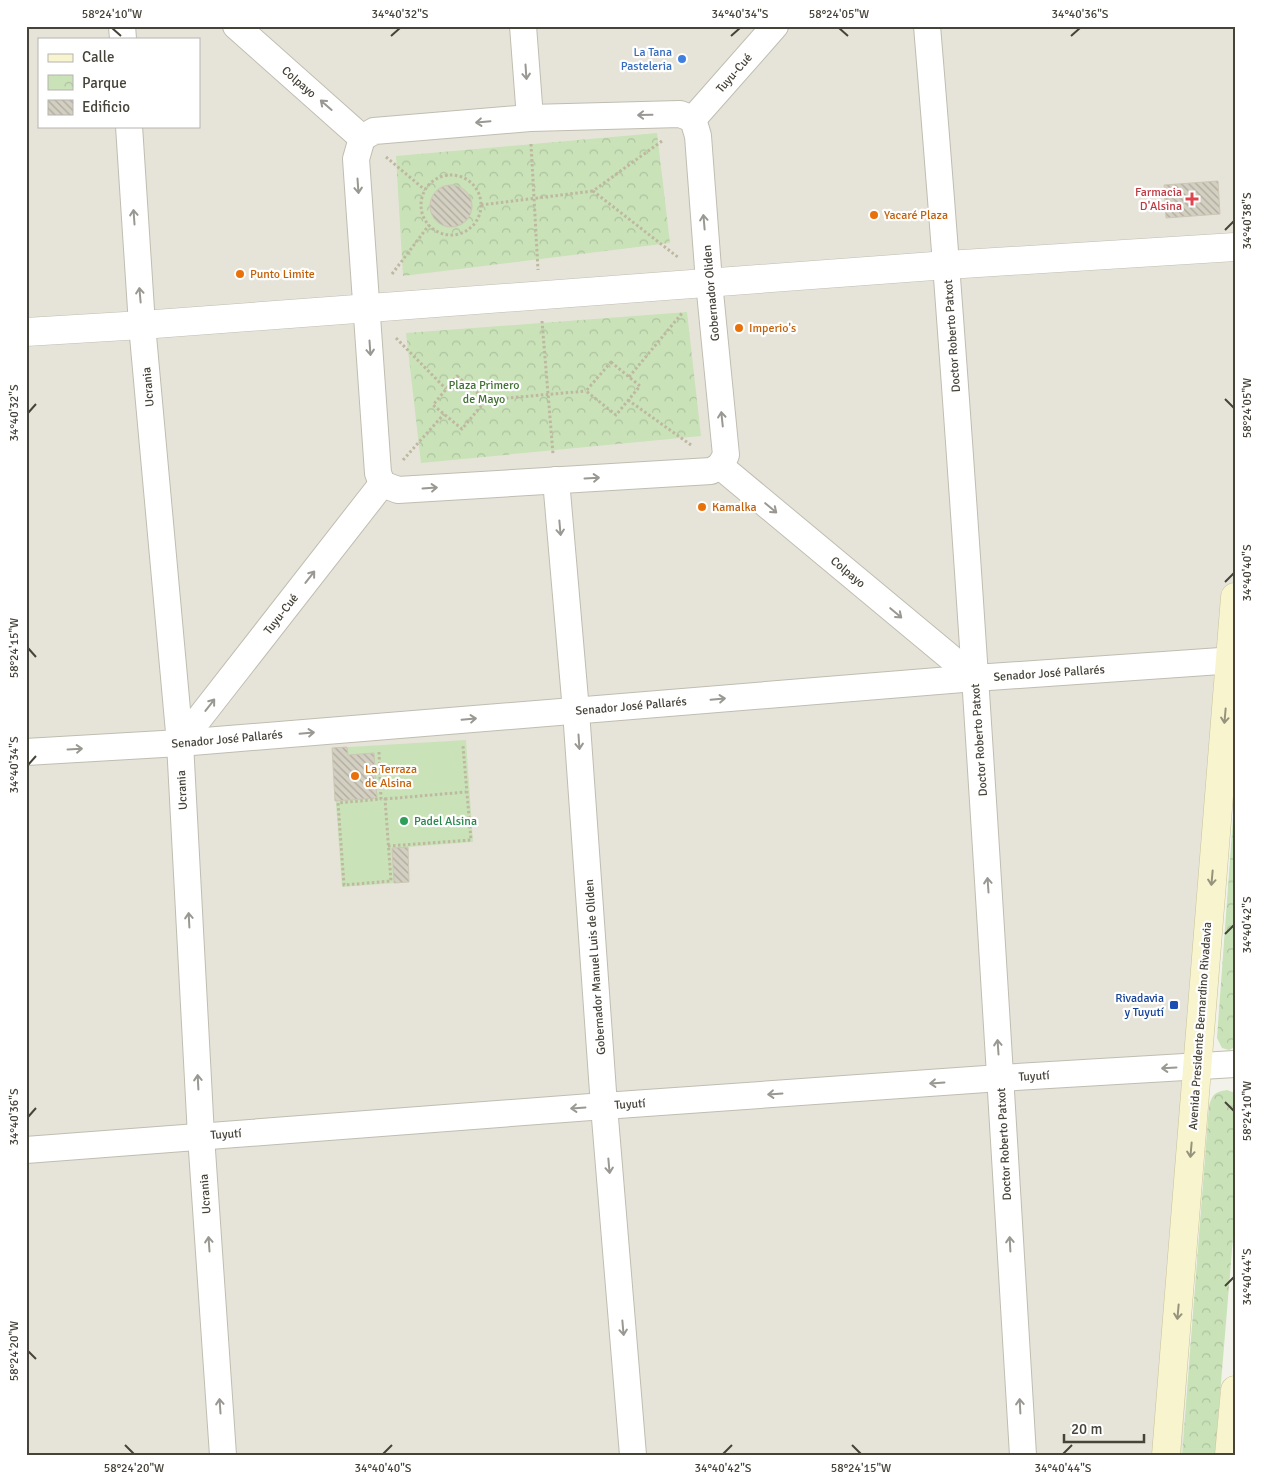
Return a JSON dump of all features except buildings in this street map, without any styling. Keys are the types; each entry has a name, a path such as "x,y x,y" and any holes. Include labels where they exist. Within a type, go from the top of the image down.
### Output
{"main road":[{"name":"Avenida Presidente Bernardino Rivadavia","path":"1166,1455 1232,660 1235,597"},
{"path":"1231,1454 1235,1390"}],"street":[{"name":"Colpayo","path":"236,26 362,138"},
{"path":"523,26 530,118"},
{"name":"Tuyu-Cué","path":"693,119 775,26"},
{"name":"Doctor Roberto Patxot","path":"927,26 947,265 975,678 1023,1455"},
{"path":"693,119 680,114 530,118 374,131 362,138 356,160 378,474 382,484 398,490 711,471 720,466"},
{"name":"Gobernador Oliden","path":"693,119 698,136 709,282 726,455 720,466"},
{"name":"Ucrania","path":"128,128 142,325 180,743 201,1136 223,1455"},
{"path":"26,332 947,265 1235,247"},
{"name":"Colpayo","path":"720,466 975,678"},
{"name":"Gobernador Manuel Luis de Oliden","path":"556,480 576,711 604,1106 633,1455"},
{"name":"Tuyu-Cué","path":"180,743 382,484"},
{"name":"Senador José Pallarés","path":"26,752 180,743 975,678 1232,660"},
{"name":"Tuyutí","path":"26,1150 604,1106 1000,1078 1235,1064"}],"path":[{"path":"530,118 533,199 556,480"},
{"path":"481,205 593,191 693,119"},
{"path":"362,138 425,190"},
{"path":"454,175 463,177 476,188 480,196 481,205 477,219 467,230 457,234 447,234 429,225 424,218 422,200 425,190 437,178 454,175"},
{"path":"593,191 709,282 628,377"},
{"path":"429,225 367,307 446,389"},
{"path":"486,400 462,429 433,405 457,376 486,400 548,395 586,391 611,362 640,386 616,415 586,391"},
{"path":"628,400 720,466"},
{"path":"382,484 444,414"},
{"path":"388,846 470,840 463,743"},
{"path":"378,749 383,799 388,846 391,881 344,885 338,803 383,799 466,792"}],"shaded area":[{"path":"26,26 1235,26 1235,623 1182,1455 26,1455"}],"green space":[{"path":"657,133 670,243 403,276 396,156"},
{"name":"Plaza Primero de Mayo","path":"687,312 701,436 421,463 406,333"},
{"name":"Padel Alsina","path":"466,740 473,842 408,847 409,882 342,887 332,748"},
{"path":"1235,791 1235,1047 1229,1050 1222,1048 1217,1038"},
{"path":"1227,1090 1235,1093 1235,1214 1215,1455 1182,1455 1209,1106 1214,1095"}],"place":[{"name":"La Tana Pasteleria","path":"682,59"},
{"name":"Farmacia D'Alsina","path":"1192,199"},
{"name":"Yacaré Plaza","path":"874,215"},
{"name":"Punto Limite","path":"240,274"},
{"name":"Imperio's","path":"739,328"},
{"name":"Kamalka","path":"702,507"},
{"name":"La Terraza de Alsina","path":"355,776"},
{"name":"Padel Alsina","path":"404,821"},
{"name":"Rivadavia y Tuyutí","path":"1174,1005"}]}
